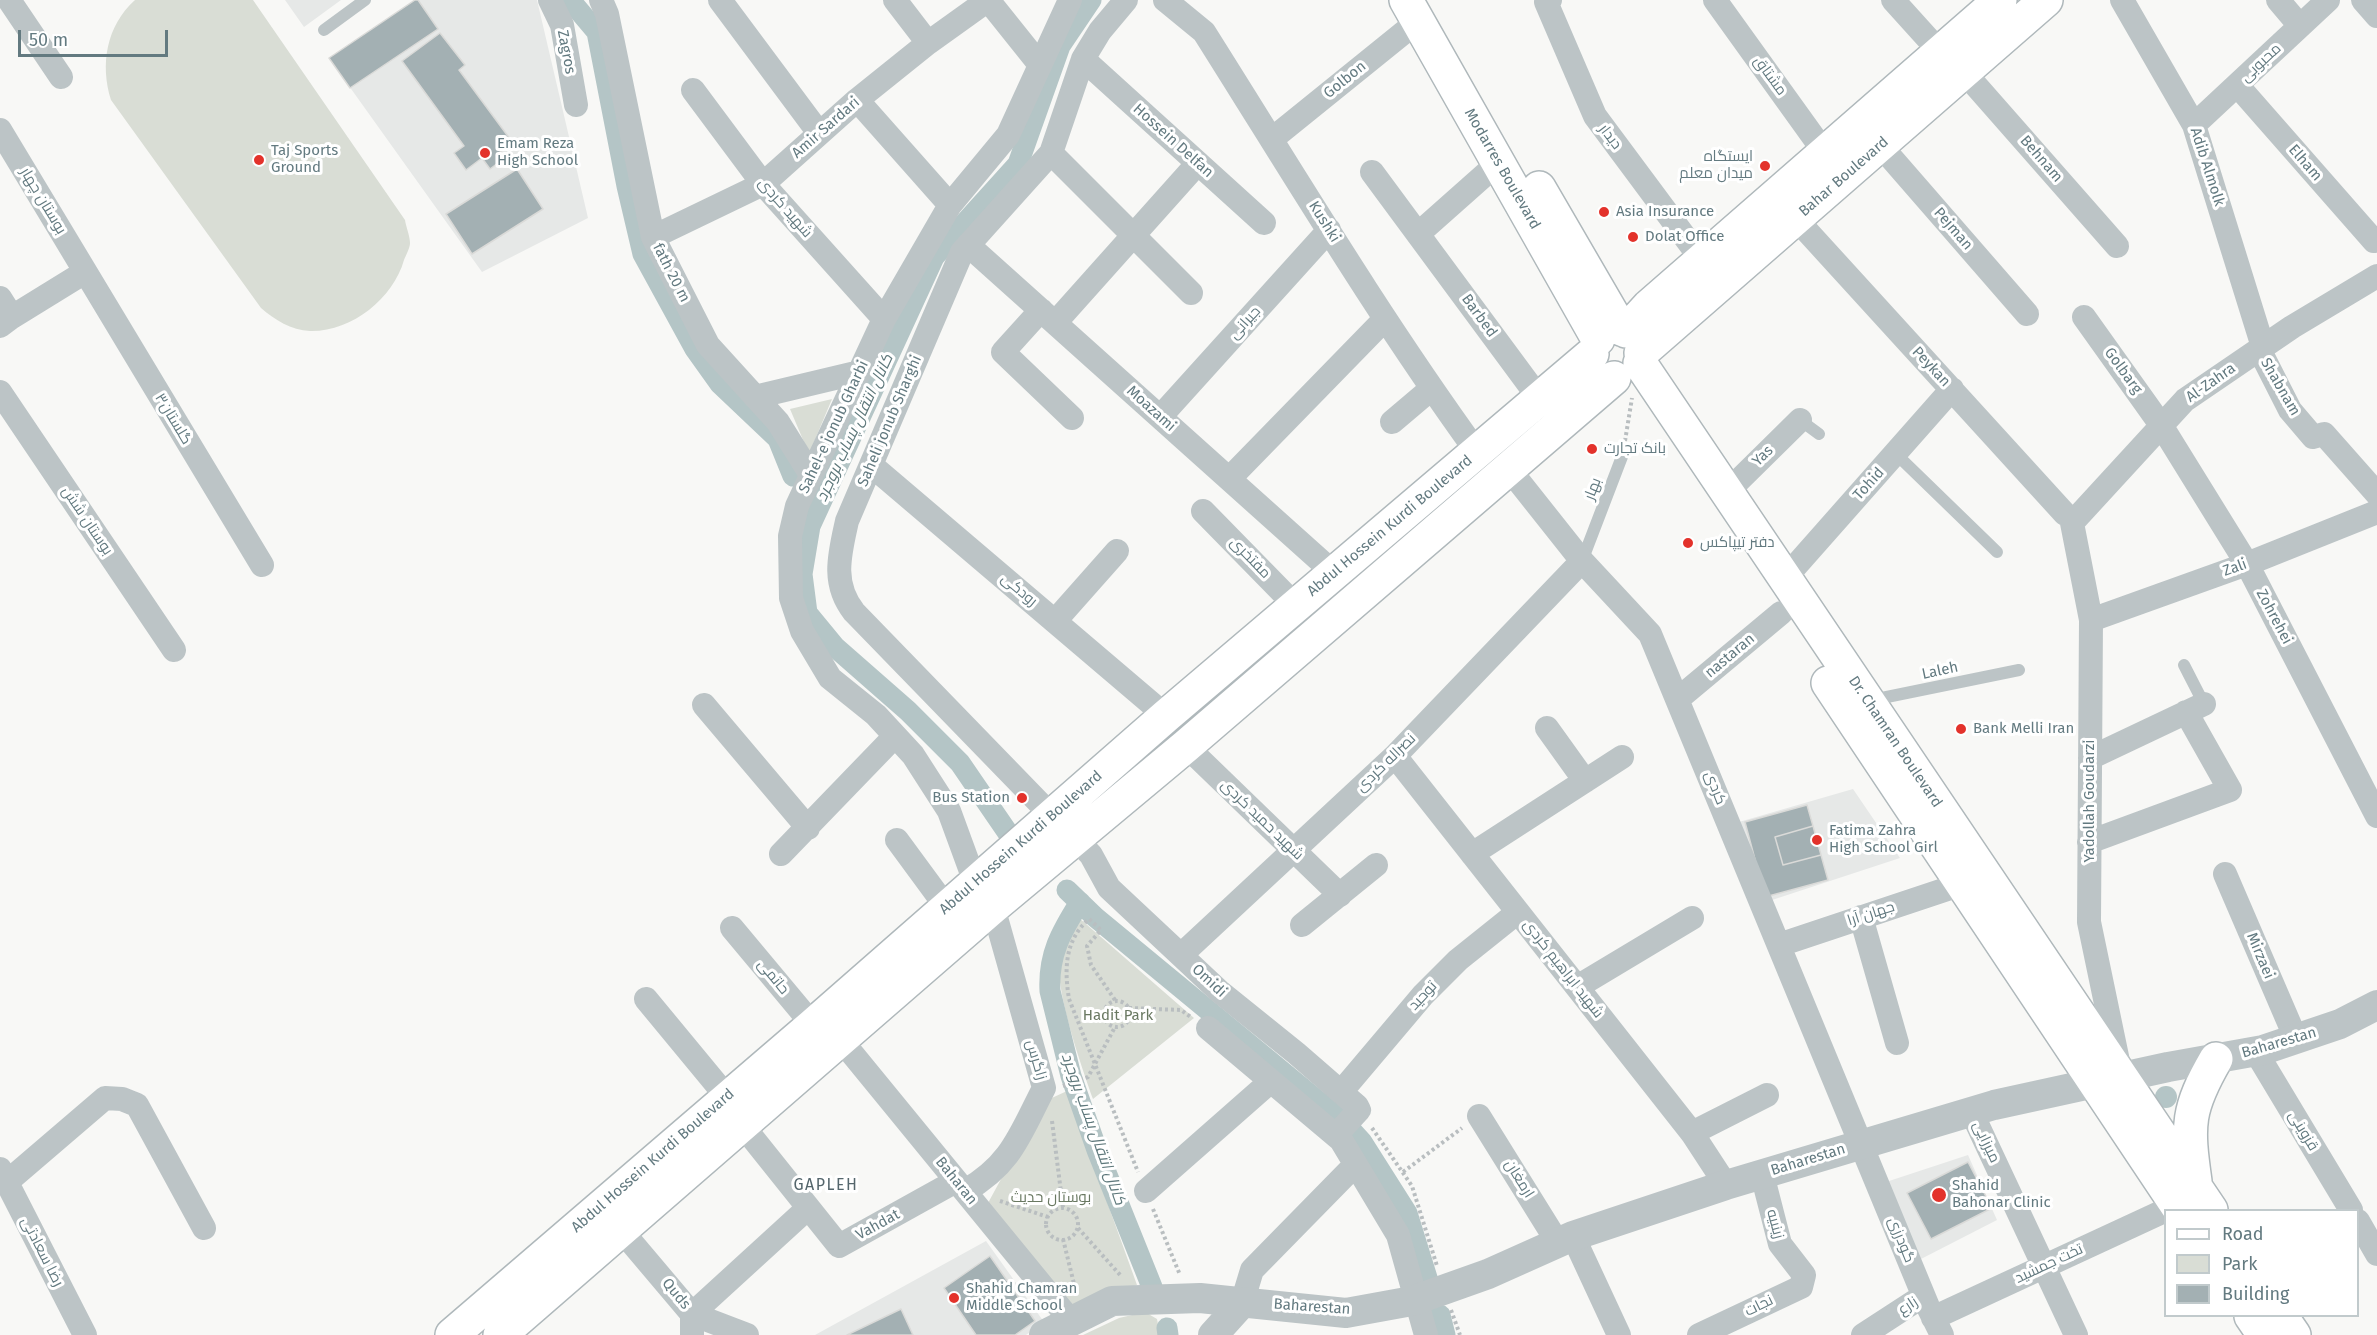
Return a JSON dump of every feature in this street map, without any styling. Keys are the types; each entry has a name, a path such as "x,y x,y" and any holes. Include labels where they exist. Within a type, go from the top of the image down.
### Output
{"main road":[{"name":"Bahar Boulevard","path":"1713,272 1796,219 1880,145 1952,62 1994,18 2046,0"},
{"name":"Modarres Boulevard","path":"1418,7 1498,163 1621,357"},
{"name":"Modarres Boulevard","path":"1418,7 1621,357"},
{"name":"Bahar Boulevard","path":"1621,357 1713,272 1825,153 1952,62"},
{"name":"Abdul Hossein Kurdi Boulevard","path":"500,1335 842,1040 984,895 1063,827 1166,716 1539,398 1621,357"},
{"name":"Abdul Hossein Kurdi Boulevard","path":"1063,827 1186,746 1561,423 1621,357"},
{"name":"Dr. Chamran Boulevard","path":"1621,357 1727,492 1868,701 2108,1080 2191,1204"},
{"name":"Dr. Chamran Boulevard","path":"1621,357 1781,613 1962,884 2108,1080"},
{"path":"1539,398 1553,400 1559,406 1561,423"},
{"name":"Abdul Hossein Kurdi Boulevard","path":"452,1335 946,908 984,895"},
{"path":"2191,1204 2189,1135 2193,1107 2201,1084 2216,1059"},
{"path":"2252,1317 2264,1335"},
{"path":"2282,1317 2294,1335"}],"street":[{"path":"9,0 62,77"},
{"name":"Zagros","path":"550,0 561,25 576,105"},
{"name":"fath 20 m","path":"601,0 607,14 653,237 708,345 778,422 811,475"},
{"path":"720,0 819,134"},
{"path":"895,0 928,43"},
{"path":"988,0 1040,65"},
{"name":"Amir Sardari","path":"653,237 763,184 857,100 928,43 988,0"},
{"name":"Sahel-e jonub Gharbi","path":"984,895 949,811 913,755 876,715 830,678 802,631 791,598 790,536 797,506 884,319 950,204 1008,135 1070,0"},
{"name":"Saheli jonub Sharghi","path":"1063,827 848,604 838,574 839,556 847,521 962,252 1051,153 1083,59 1100,31 1126,0"},
{"name":"Kushki","path":"1165,0 1204,32 1385,319 1431,389 1477,452"},
{"name":"دیدار","path":"1550,0 1546,2 1595,116 1713,272"},
{"name":"مشتاق","path":"1715,0 1825,153"},
{"name":"Behnam","path":"1893,0 1952,62 2117,246"},
{"name":"Adib Almolk","path":"2122,0 2194,125 2261,348"},
{"path":"2278,0 2300,26"},
{"name":"محبوبی","path":"2194,125 2328,0"},
{"path":"2363,0 2377,16"},
{"name":"Golbon","path":"1272,139 1418,7"},
{"name":"Hossein Delfan","path":"1083,59 1264,223"},
{"name":"Elham","path":"2237,86 2374,241"},
{"name":"شهید کردی","path":"693,90 763,184 884,319"},
{"path":"857,100 950,204"},
{"name":"بوستان چهار","path":"0,130 85,272"},
{"name":"Pejman","path":"1880,145 2026,314"},
{"path":"1051,153 1191,293"},
{"path":"1072,418 1003,352 1048,316 1133,235 1198,163"},
{"path":"1418,234 1498,163"},
{"name":"Barbed","path":"1372,172 1539,398"},
{"name":"Peykan","path":"1796,219 2068,519"},
{"name":"جیرانی","path":"1160,417 1329,230"},
{"name":"Moazami","path":"968,245 1334,573"},
{"path":"4,314 85,272"},
{"name":"گلستان۳","path":"85,272 261,565"},
{"name":"Al-Zahra","path":"2068,519 2185,400 2292,327 2377,276"},
{"name":"Golbarg","path":"2084,317 2161,425"},
{"path":"1229,479 1385,319"},
{"name":"Shabnam","path":"2261,348 2290,410 2313,437 2324,434 2376,496"},
{"path":"755,397 860,372"},
{"path":"1392,422 1431,389"},
{"name":"Tohid","path":"1785,578 1952,389"},
{"name":"بوستان شش","path":"0,392 174,650"},
{"name":"Zohrehei","path":"2161,425 2247,564 2369,777 2377,816"},
{"name":"Yas","path":"1727,492 1809,427"},
{"name":"رودکی","path":"871,465 1166,716"},
{"name":"کردی","path":"1509,469 1582,561 1650,634 1862,1144"},
{"name":"Zali","path":"2091,620 2247,564 2376,496"},
{"name":"مفتخری","path":"1203,511 1296,606"},
{"name":"Yadollah Goudarzi","path":"2068,519 2091,620 2089,922 2108,1080"},
{"path":"1055,621 1117,551"},
{"name":"نصراله کردی","path":"1181,955 1395,756 1582,561"},
{"name":"nastaran","path":"1678,699 1781,613"},
{"path":"704,705 807,828"},
{"path":"2089,842 2230,790 2195,708 2090,758"},
{"path":"1547,728 1585,781"},
{"path":"781,854 895,736"},
{"name":"شهید حمید کردی","path":"1186,746 1340,895"},
{"name":"شهید ابراهیم کردی","path":"1395,756 1692,1133 1726,1185"},
{"path":"1472,854 1622,758"},
{"name":"Omidi","path":"1063,827 1092,855 1109,888 1219,991 1296,1053 1359,1110"},
{"path":"897,840 946,908"},
{"path":"1302,926 1376,865"},
{"name":"Mirzaei","path":"2225,874 2296,1039"},
{"name":"جهان آرا","path":"1779,945 1962,884"},
{"name":"زاگرس","path":"963,1187 987,1178 1008,1157 1044,1088 984,895"},
{"name":"توحید","path":"1341,1092 1423,995 1458,960 1518,912"},
{"path":"1862,917 1897,1043"},
{"path":"1576,987 1692,918"},
{"name":"حاتمی","path":"732,928 813,1025"},
{"path":"646,999 727,1096"},
{"name":"Baharestan","path":"1044,1335 1112,1301 1200,1298 1346,1313 1416,1300 1488,1274 1566,1239 1726,1185 1971,1112 2108,1080 2256,1052 2340,1024 2377,1005"},
{"path":"1208,1029 1341,1140 1398,1235 1426,1335"},
{"name":"Baharan","path":"842,1040 963,1187 1076,1318"},
{"name":"قزوینی","path":"2256,1052 2350,1209"},
{"path":"1146,1191 1271,1081"},
{"path":"1692,1133 1767,1095"},
{"path":"3,1176 105,1098 122,1099 136,1105 204,1228"},
{"path":"1336,1135 1359,1110"},
{"name":"میرزایی","path":"1971,1112 2076,1335"},
{"name":"ارمغان","path":"1479,1116 1566,1239"},
{"name":"Vahdat","path":"743,1126 839,1246 963,1187"},
{"name":"گودرزی","path":"1862,1144 1933,1316"},
{"path":"1213,1335 1242,1303 1252,1270 1355,1165"},
{"name":"زینبیه","path":"1762,1174 1780,1245 1798,1269"},
{"name":"رضا سعادتی","path":"3,1176 84,1335"},
{"path":"692,1324 808,1208"},
{"name":"تخت جمشید","path":"1933,1316 2164,1215"},
{"path":"2359,1223 2377,1254"},
{"name":"Quds","path":"621,1230 692,1324 747,1335"},
{"path":"1566,1239 1619,1335"},
{"name":"نجات","path":"1699,1335 1801,1287 1804,1275 1798,1269"},
{"name":"زارع","path":"1863,1335 1933,1316"}],"lane":[{"path":"324,30 365,0"},
{"name":"بهار","path":"1582,561 1623,454"},
{"path":"1896,454 1997,552"},
{"path":"2184,665 2195,708"},
{"name":"Laleh","path":"1868,701 2019,670"}],"path":[{"path":"1621,357 1623,454"},
{"path":"1111,1104 1069,999 1065,976 1067,958 1077,929 1089,919 1101,930 1087,946 1091,965 1115,1000 1123,1002 1129,1008 1182,1010 1208,1029"},
{"path":"1115,1000 1107,1005 1104,1013 1106,1021 1115,1027 1122,1026 1129,1021 1129,1008"},
{"path":"1060,1087 1088,1077 1115,1027"},
{"path":"1359,1110 1412,1186 1460,1335"},
{"path":"1402,1172 1479,1116"},
{"path":"1052,1119 1063,1208"},
{"path":"963,1187 1048,1217"},
{"path":"1063,1208 1076,1215 1077,1228 1074,1234 1063,1239 1051,1235 1046,1225 1053,1211 1063,1208"},
{"path":"1077,1228 1142,1300"},
{"path":"1063,1239 1076,1318"}],"shaded area":[{"path":"285,0 341,0 304,27"},
{"name":"Emam Reza High School","path":"415,0 537,0 588,218 482,272 329,58"},
{"name":"Fatima Zahra High School Girl","path":"1853,789 1900,858 1769,901 1739,822"},
{"path":"2166,1086 2176,1093 2177,1097 2170,1107 2166,1108 2156,1101 2155,1097 2162,1087"},
{"name":"Shahid Bahonar Clinic","path":"1968,1155 1997,1220 1919,1260 1886,1182"},
{"name":"Shahid Chamran Middle School","path":"986,1241 1044,1322 1026,1335 815,1335"}],"green space":[{"name":"Taj Sports Ground","path":"135,0 253,0 405,220 410,240 408,252 390,288 368,311 340,326 310,331 284,324 261,308 111,100 106,73 108,47 117,22"},
{"path":"832,399 809,454 790,409"},
{"name":"Hadit Park","path":"1078,917 1194,1018 1093,1099 1069,1024 1060,983 1060,950 1065,937"},
{"name":"بوستان حدیث","path":"1067,1091 1137,1285 1073,1307 988,1203 1043,1102"},
{"path":"1145,1312 1157,1319 1160,1335 1083,1335 1119,1318"}],"building":[{"path":"418,0 438,29 350,88 329,58"},
{"path":"440,33 465,65 459,70 513,143 497,154 502,160 490,169 482,158 466,170 454,153 464,146 402,61"},
{"path":"517,169 543,209 472,254 446,214"},
{"path":"1807,805 1813,826 1775,837 1783,865 1821,855 1828,880 1765,897 1745,822"},
{"path":"1813,826 1821,855 1783,865 1775,837"},
{"path":"1968,1162 1992,1208 1931,1239 1907,1193"},
{"path":"990,1256 1035,1321 1015,1335 976,1335 944,1288"},
{"path":"901,1309 913,1335 847,1335"}],"waterway":[{"path":"570,0 597,32 627,186 643,254 695,349 720,384 778,439 793,476"},
{"name":"کانال انتقال پساب بروجرد","path":"1008,833 960,763 908,711 835,647 807,613 802,574 810,526 934,257 1018,164 1060,46 1091,0"},
{"name":"کانال انتقال پساب بروجرد","path":"1067,890 1095,917 1335,1115"},
{"name":"کانال انتقال پساب بروجرد","path":"1080,902 1057,944 1051,966 1050,991 1071,1076 1097,1150 1152,1287"},
{"name":"کانال انتقال پساب بروجرد","path":"1352,1131 1362,1142 1407,1213 1428,1281"},
{"name":"کانال انتقال پساب بروجرد","path":"1440,1315 1445,1335"},
{"path":"1167,1328 1168,1335"}],"place":[{"name":"Emam Reza High School","path":"485,153"},
{"name":"Taj Sports Ground","path":"259,160"},
{"name":"ایستگاه میدان معلم","path":"1765,166"},
{"name":"Asia Insurance","path":"1604,212"},
{"name":"Dolat Office","path":"1633,237"},
{"name":"بانک تجارت","path":"1592,449"},
{"name":"دفتر تیپاکس","path":"1688,543"},
{"name":"Bank Melli Iran","path":"1961,729"},
{"name":"Bus Station","path":"1022,798"},
{"name":"Fatima Zahra High School Girl","path":"1817,840"},
{"name":"Shahid Bahonar Clinic","path":"1939,1195"},
{"name":"Shahid Chamran Middle School","path":"954,1298"}],"district":[{"name":"GAPLEH","path":"826,1186"}]}
